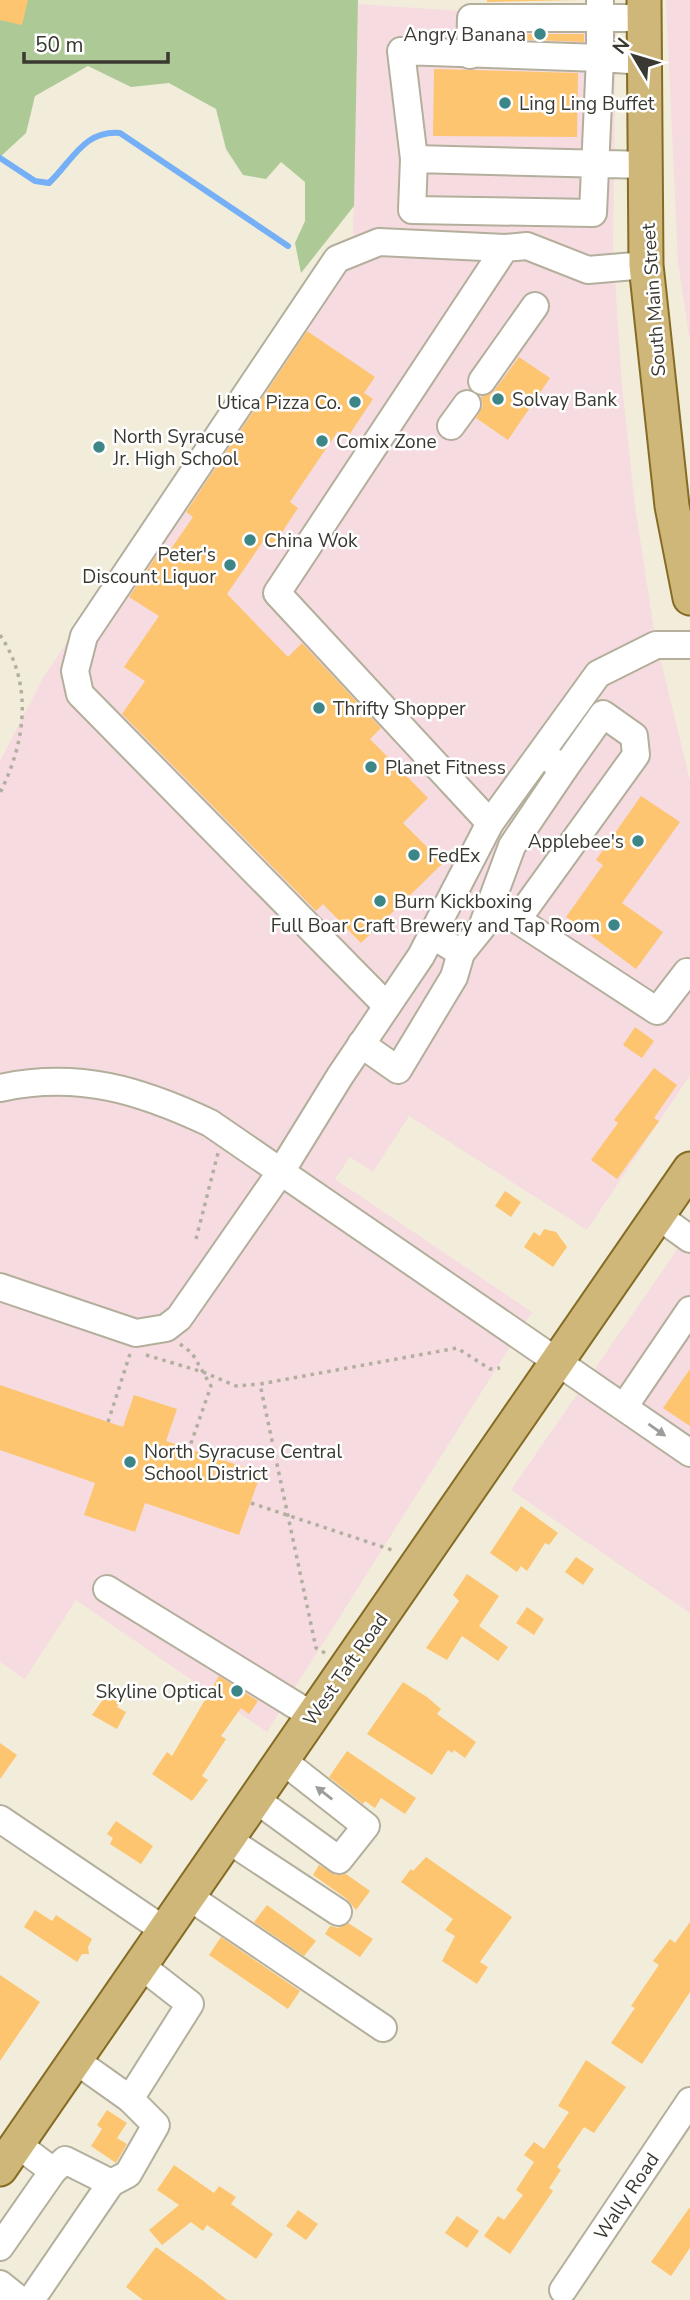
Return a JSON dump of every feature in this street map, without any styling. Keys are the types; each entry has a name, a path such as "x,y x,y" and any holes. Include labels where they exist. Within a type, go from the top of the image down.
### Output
{"main road":[{"name":"South Main Street","path":"645,9 646,265 672,506 690,598"},
{"name":"West Taft Road","path":"9,2157 690,1169"}],"street":[{"path":"470,55 471,18 645,9"},
{"path":"601,10 600,58 593,213 412,210 414,159 401,51 470,55 600,58 645,61"},
{"path":"414,159 646,165"},
{"path":"490,822 277,593 516,247 526,212"},
{"path":"387,1006 80,694 75,671 84,636 337,259 379,242 516,247 588,270 646,265"},
{"path":"482,381 535,306"},
{"path":"451,426 467,404"},
{"path":"0,1287 134,1342 169,1326 179,1318 282,1170 432,935 490,822 598,674 656,645 690,645"},
{"path":"361,1044 398,1070 454,977 461,953 482,927 512,846 603,715 634,736 636,755 517,920"},
{"path":"540,753 564,769"},
{"path":"491,903 657,1011 687,972"},
{"path":"432,935 461,953"},
{"path":"1,1084 79,1082 119,1087 160,1099 227,1134 690,1453"},
{"path":"658,1216 690,1239"},
{"path":"624,1407 690,1310"},
{"path":"107,1589 313,1716"},
{"path":"255,1799 339,1860 366,1826 282,1760"},
{"path":"0,1819 164,1930"},
{"path":"227,1839 338,1912"},
{"path":"188,1896 383,2028"},
{"path":"130,2099 190,2004 140,1965"},
{"path":"31,2300 111,2183 128,2174 156,2125 130,2099 75,2060"},
{"name":"Wally Road","path":"563,2290 690,2101"},
{"path":"9,2157 53,2171"},
{"path":"0,2247 53,2171 65,2160 111,2183"},
{"path":"0,2284 20,2300"}],"path":[{"path":"0,635 18,673 24,718 17,757 0,793"},
{"path":"197,1239 217,1156 227,1134"},
{"path":"169,1326 174,1339 192,1353 211,1386 189,1449"},
{"path":"108,1422 134,1342 236,1386 457,1348 490,1369 500,1367"},
{"path":"260,1384 316,1648 348,1666"},
{"path":"251,1503 421,1561"}],"shaded area":[{"path":"666,0 690,0 690,342 678,263"},
{"path":"358,4 489,13 616,14 613,250 622,386 635,506 655,636 690,781 690,1075 587,1230 409,1116 373,1172 350,1157 335,1179 532,1312 267,1732 76,1600 25,1679 0,1662 0,761 43,678 300,290 314,271 353,239"},
{"path":"690,1231 690,1613 511,1490"}],"green space":[{"path":"0,0 358,0 354,206 301,273 295,243 305,221 305,182 281,162 266,179 243,175 226,149 216,109 169,83 131,87 88,66 35,96 26,133 0,157"}],"building":[{"path":"0,0 28,0 22,25 0,20"},
{"path":"487,0 580,0 487,2"},
{"path":"486,34 584,34 584,42 486,38"},
{"name":"Ling Ling Buffet","path":"434,69 578,73 577,137 433,136"},
{"path":"307,331 375,377 364,393 373,399 347,438 338,431 290,502 298,508 273,546 264,540 227,594 288,657 302,643 381,728 370,739 428,798 403,823 443,863 361,943 323,904 316,911 122,714 145,681 124,667 159,616 129,597 162,548 169,552 193,517 186,512"},
{"name":"Solvay Bank","path":"519,357 550,378 508,440 476,418 483,406 481,397 494,391"},
{"path":"641,796 680,822 622,903 663,932 636,969 566,917 603,865 596,860"},
{"path":"635,1027 654,1041 642,1058 623,1045"},
{"path":"654,1068 677,1085 654,1118 659,1121 617,1179 591,1160 618,1123 614,1120"},
{"path":"505,1191 521,1202 511,1217 495,1206"},
{"path":"544,1229 556,1232 567,1247 553,1267 524,1247 534,1232 540,1236"},
{"path":"690,1369 690,1426 663,1408"},
{"name":"North Syracuse Central School District","path":"0,1385 123,1427 134,1395 177,1409 166,1441 261,1473 239,1535 145,1503 135,1532 84,1515 95,1483 0,1450"},
{"path":"521,1506 558,1533 549,1545 545,1543 527,1571 521,1566 517,1572 490,1553"},
{"path":"576,1557 594,1569 583,1585 565,1572"},
{"path":"467,1574 499,1596 479,1626 508,1647 498,1661 462,1636 447,1660 426,1648 459,1601 453,1595"},
{"path":"527,1607 544,1619 534,1635 516,1623"},
{"path":"219,1676 258,1701 249,1714 241,1708 221,1736 226,1739 202,1776 208,1780 192,1801 152,1774 167,1752 172,1756"},
{"path":"403,1682 427,1697 441,1709 437,1714 476,1742 465,1758 454,1750 452,1753 448,1750 432,1775 367,1734"},
{"path":"107,1694 120,1702 117,1707 126,1712 117,1729 92,1715"},
{"path":"0,1743 17,1755 0,1779"},
{"path":"347,1751 416,1798 405,1814 381,1798 375,1808 365,1801 363,1804 329,1777"},
{"path":"116,1821 153,1846 141,1864 110,1844 113,1838 107,1834"},
{"path":"426,1857 512,1917 480,1962 488,1967 477,1984 442,1961 455,1936 445,1930 453,1919 401,1882 411,1869 413,1871"},
{"path":"319,1865 336,1875 346,1874 370,1891 356,1910 347,1899 313,1875"},
{"path":"267,1905 316,1941 304,1956 254,1922"},
{"path":"35,1910 52,1921 56,1915 92,1939 88,1947 89,1954 82,1954 77,1962 24,1927"},
{"path":"690,1922 690,1992 642,2064 611,2043 635,2008 631,2006 659,1965 653,1961 670,1939 675,1943"},
{"path":"348,1923 373,1939 360,1957 325,1934 330,1926 338,1928"},
{"path":"221,1937 300,1991 288,2009 209,1955"},
{"path":"0,1975 40,2002 0,2061"},
{"path":"586,2060 626,2087 594,2133 584,2127 557,2167 561,2170 549,2188 553,2191 510,2254 484,2236 498,2216 504,2220 523,2195 516,2190 534,2162 524,2155 534,2142 544,2149 569,2112 558,2106"},
{"path":"107,2110 127,2123 117,2138 127,2144 116,2163 91,2146 102,2129 97,2125"},
{"path":"174,2165 214,2193 219,2186 236,2197 231,2204 273,2234 256,2259 207,2225 203,2231 191,2222 162,2245 149,2230 179,2205 157,2190"},
{"path":"690,2207 690,2248 671,2276 651,2262"},
{"path":"298,2210 318,2224 306,2240 286,2226"},
{"path":"457,2216 479,2231 467,2248 445,2233"},
{"path":"156,2247 227,2300 143,2300 126,2287"}],"waterway":[{"path":"0,158 35,181 49,183 88,141 108,133 120,133 288,246"}],"place":[{"name":"Angry Banana","path":"540,34"},
{"name":"Ling Ling Buffet","path":"505,103"},
{"name":"Solvay Bank","path":"498,399"},
{"name":"Utica Pizza Co.","path":"355,402"},
{"name":"Comix Zone","path":"322,441"},
{"name":"North Syracuse Jr. High School","path":"99,447"},
{"name":"China Wok","path":"250,540"},
{"name":"Peter's Discount Liquor","path":"230,565"},
{"name":"Thrifty Shopper","path":"319,708"},
{"name":"Planet Fitness","path":"371,767"},
{"name":"Applebee's","path":"638,841"},
{"name":"FedEx","path":"414,855"},
{"name":"Burn Kickboxing","path":"380,901"},
{"name":"Full Boar Craft Brewery and Tap Room","path":"614,925"},
{"name":"North Syracuse Central School District","path":"130,1462"},
{"name":"Skyline Optical","path":"237,1691"}]}
